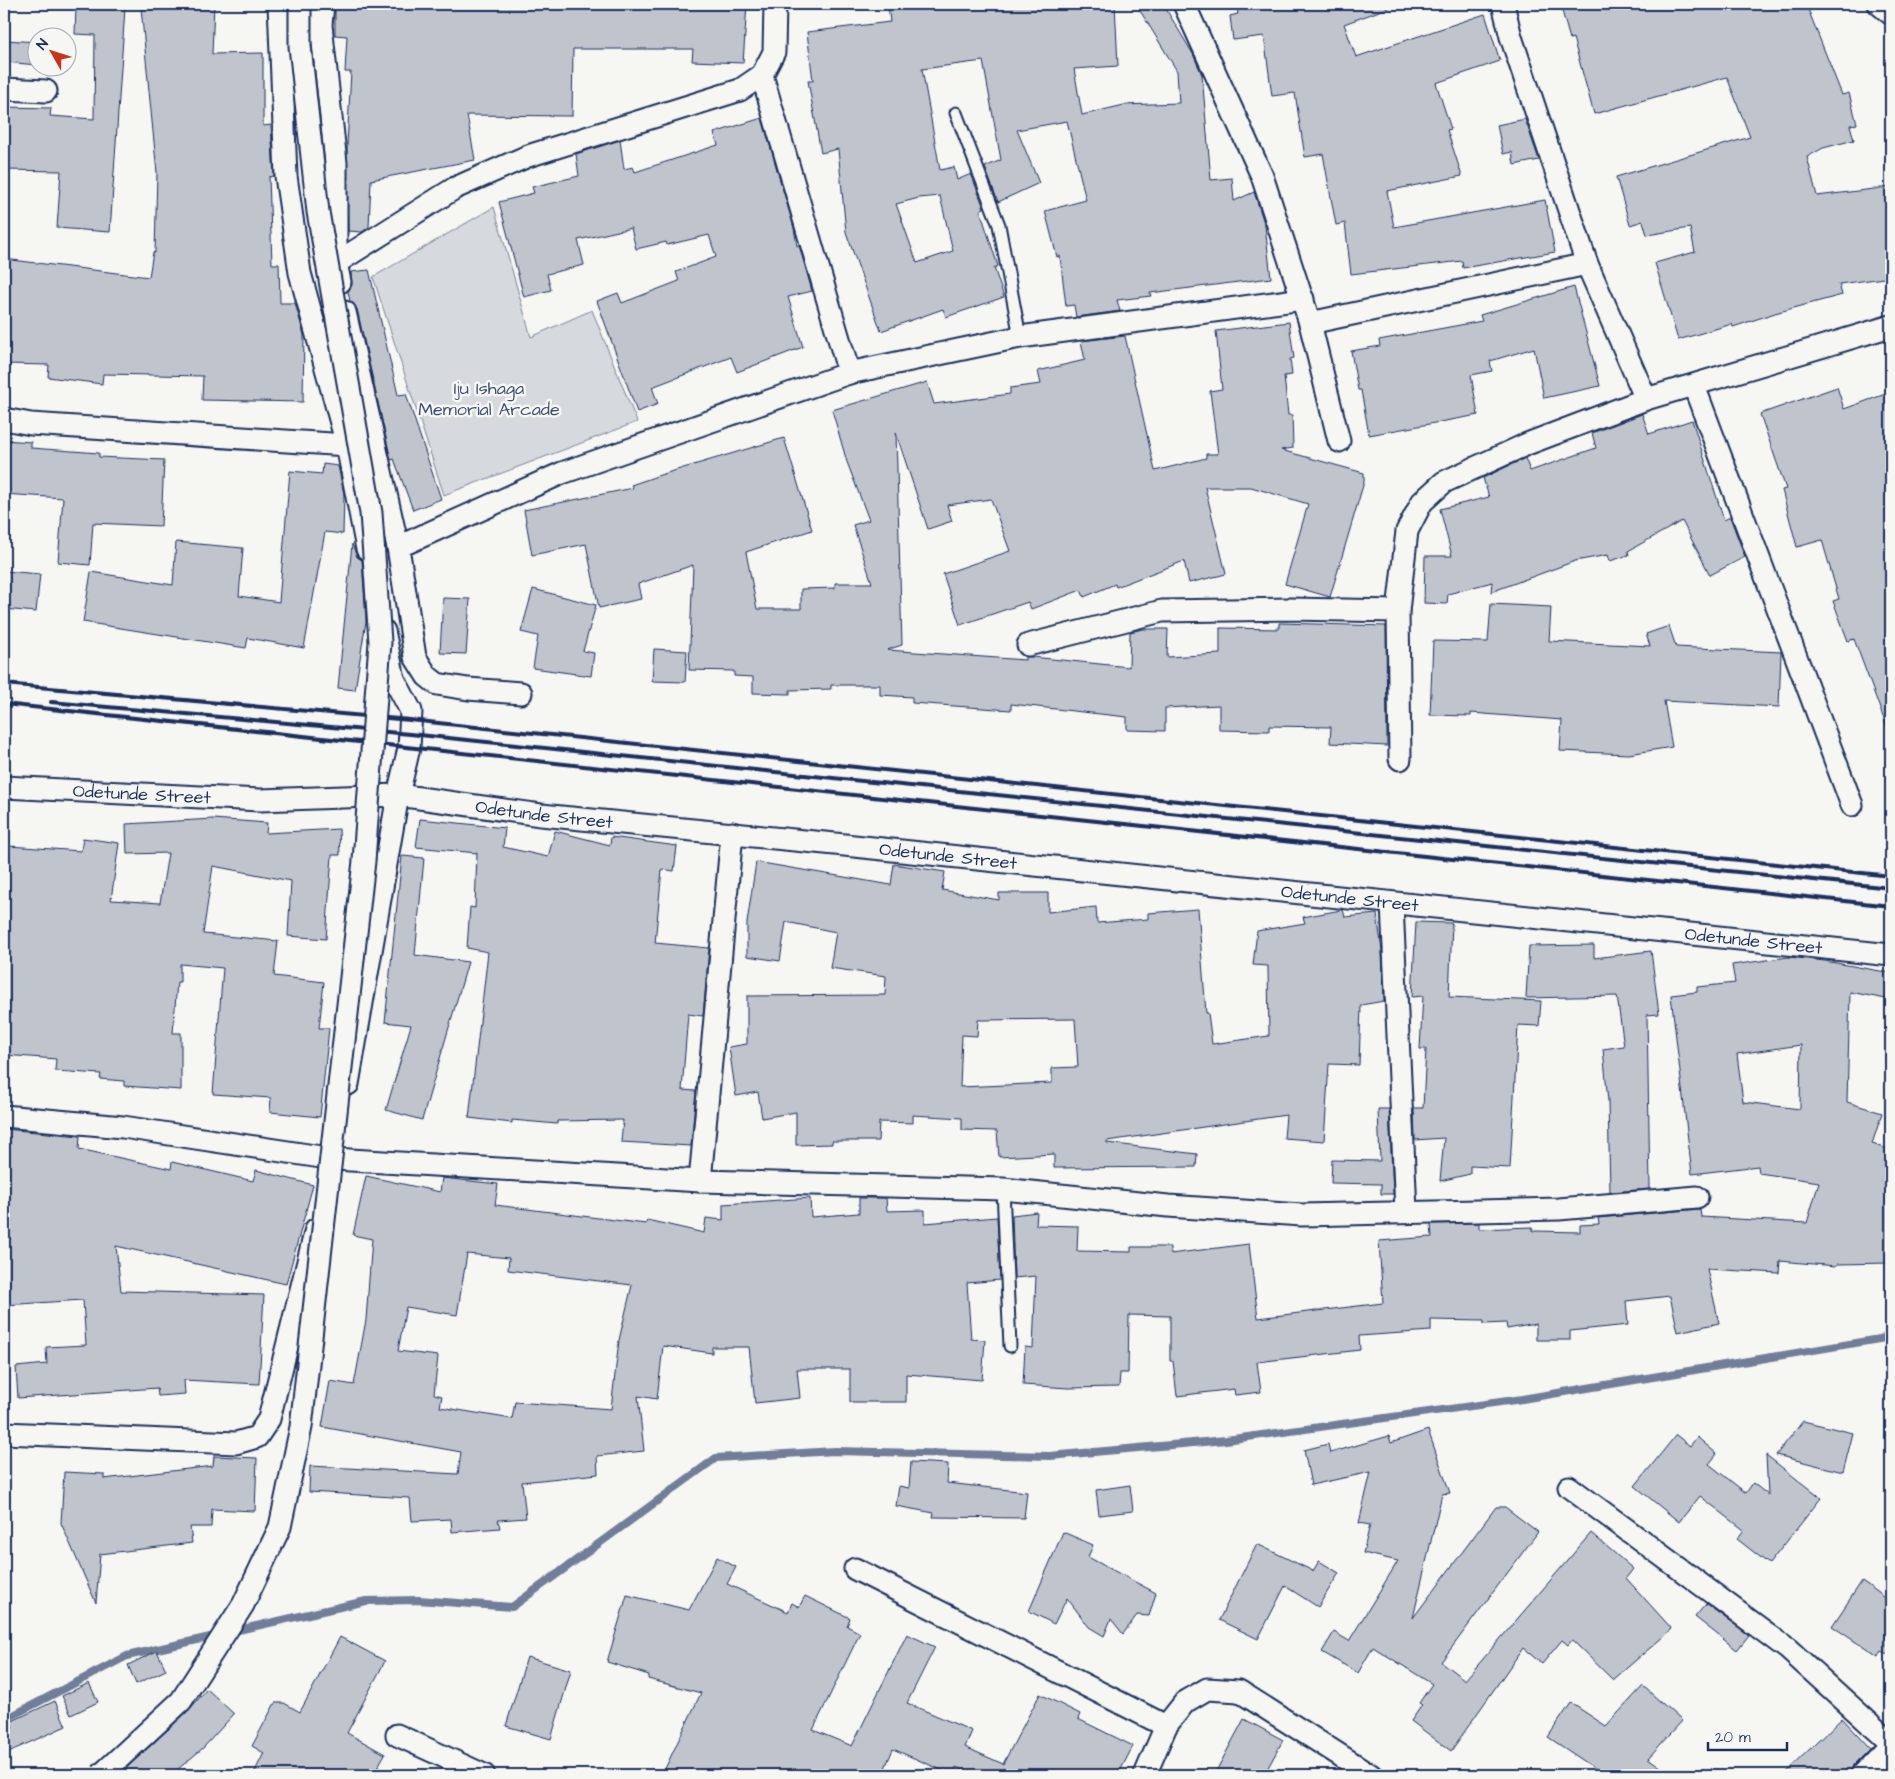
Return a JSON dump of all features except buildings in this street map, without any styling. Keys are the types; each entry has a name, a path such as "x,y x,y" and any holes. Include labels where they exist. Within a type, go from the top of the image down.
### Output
{"street":[{"path":"4,1433 236,1443 257,1437 269,1419 334,1158 398,795 409,748 411,711 394,679 347,445 300,273 286,176 279,4"},
{"path":"100,1775 181,1701 243,1605 280,1527 301,1427 364,861 380,642 371,513 318,212 300,46 300,4"},
{"path":"322,4 321,25 336,163 336,263 345,316 361,378 398,547 416,657 427,676 437,684 468,689 521,692"},
{"path":"336,263 455,188 528,156 740,90 762,75 774,52 775,4"},
{"path":"1184,4 1262,176 1310,323 1339,441"},
{"path":"1503,4 1511,37 1587,264 1646,399"},
{"path":"1879,4 1891,14"},
{"path":"762,75 849,373"},
{"path":"4,89 46,91"},
{"path":"1310,323 1587,264"},
{"path":"398,547 562,473 849,373 1020,337 1303,299"},
{"path":"1400,759 1398,611 1407,531 1422,502 1444,482 1527,444 1646,399 1891,326"},
{"path":"1694,386 1852,804"},
{"path":"4,419 31,424 347,445"},
{"path":"1028,645 1162,611 1289,609 1398,611"},
{"name":"Odetunde Street","path":"4,788 260,800 398,795 541,815 732,833 1392,904 1891,955"},
{"path":"700,1181 732,833"},
{"path":"1392,904 1406,1211"},
{"path":"4,1116 123,1127 334,1158 700,1181 1003,1189 1168,1206 1302,1215 1406,1211 1559,1209 1698,1197"},
{"path":"1568,1487 1788,1649 1891,1745 1863,1775"},
{"path":"856,1569 1166,1726"},
{"path":"1146,1775 1166,1726 1185,1702 1207,1689 1239,1691 1371,1775"},
{"path":"397,1735 484,1775"}],"lane":[{"path":"956,113 999,225 1020,337"},
{"path":"1003,1189 1010,1346"}],"green space":[{"name":"Iju Ishaga Memorial Arcade","path":"494,207 531,337 592,310 637,422 444,495 373,277"}],"waterway":[{"path":"230,1632 366,1601 418,1600 512,1607 716,1458 835,1451 1050,1456 1226,1440 1522,1399 1891,1337"},
{"path":"4,1720 127,1656 219,1635"}],"railway":[{"path":"4,684 410,720 1891,876"},
{"path":"51,702 410,734 1891,888"},
{"path":"4,704 1891,906"}]}
